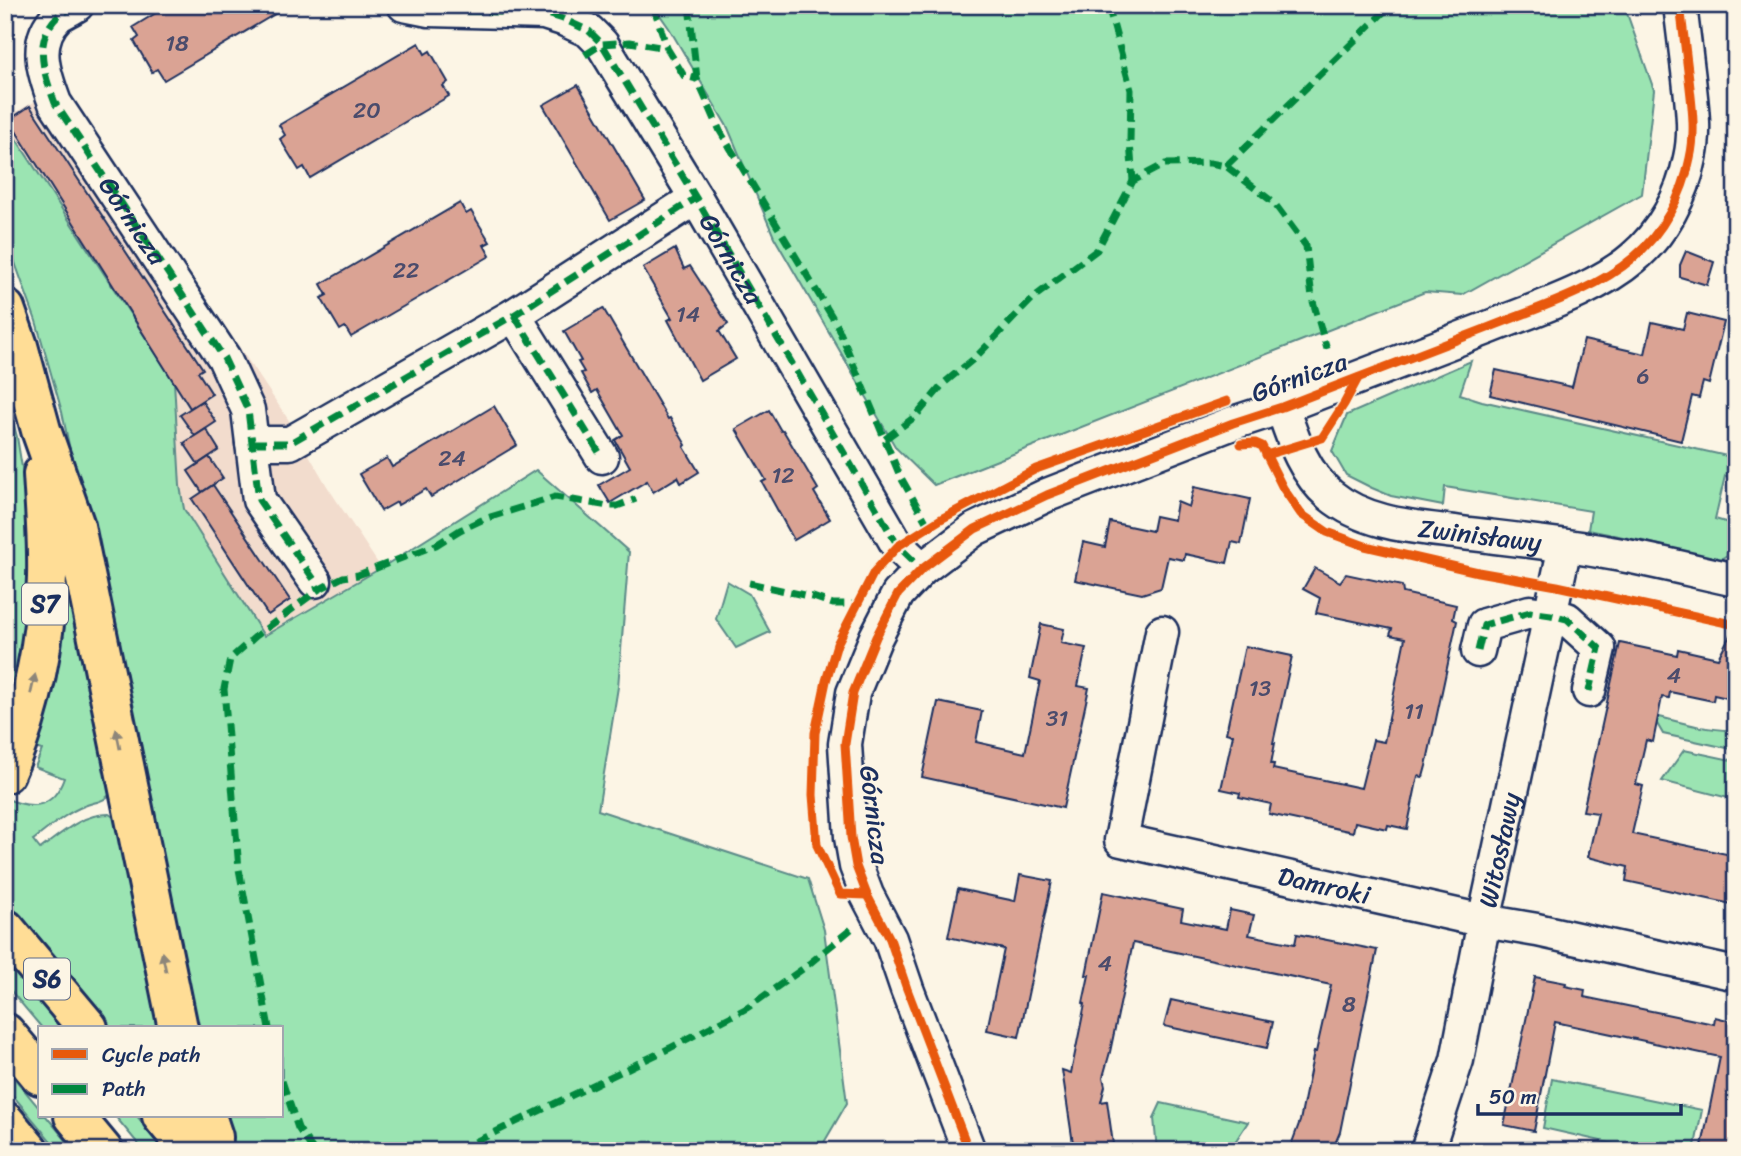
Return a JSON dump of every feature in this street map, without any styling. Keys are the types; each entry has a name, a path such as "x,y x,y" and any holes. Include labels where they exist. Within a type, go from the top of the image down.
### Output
{"highway":[{"name":"S7","path":"5,309 41,430 47,578 40,656 33,688 5,773"},
{"path":"41,430 75,526 178,1026"},
{"name":"S6","path":"5,929 86,1026"},
{"path":"5,1033 38,1073"},
{"path":"76,1118 103,1151"},
{"path":"164,1118 191,1151"},
{"path":"207,1118 213,1137 212,1151"},
{"path":"5,1122 29,1151"}],"street":[{"name":"Górnicza","path":"77,5 60,15 46,32 42,59 55,103 224,358 248,410 259,500 314,581"},
{"name":"Górnicza","path":"404,5 429,10 544,13 589,31 602,44 696,198 898,546 922,569"},
{"name":"Górnicza","path":"969,1151 890,939 867,895 856,866 851,836 845,744 853,693 876,637 898,594 922,569 975,529 1046,495 1567,296 1614,272 1634,258 1665,222 1684,181 1690,160 1694,136 1680,5"},
{"name":"Górnicza","path":"252,443 290,443 514,315 696,198"},
{"path":"514,315 602,457"},
{"name":"Zwinisławy","path":"1282,407 1296,446 1317,484 1358,513 1400,524 1609,552 1736,580"},
{"name":"Witosławy","path":"1427,1151 1457,1059 1565,547"},
{"path":"1478,651 1484,625 1530,612 1567,620 1599,648 1589,691"},
{"name":"Damroki","path":"1163,632 1121,840 1736,974"}],"shaded area":[{"path":"65,90 290,422 327,486 381,568 264,637 184,509 173,380 5,122 5,118 34,102"}],"green space":[{"path":"653,5 1624,5 1654,90 1642,194 1462,295 1425,292 934,485 896,448 774,237 728,128"},
{"path":"5,122 174,381 180,486 184,509 264,636 381,568 536,470 629,552 618,687 598,810 808,879 824,930 847,1103 819,1151 335,1151 330,1146 332,1151 238,1151 220,1118 284,1118 284,1026 191,1026 62,412 36,321 5,235"},
{"path":"1471,361 1460,394 1736,458 1736,478 1725,476 1715,519 1736,525 1729,544 1736,547 1736,550 1717,561 1648,542 1588,530 1591,511 1445,487 1443,506 1391,496 1346,475 1332,451 1347,415"},
{"path":"5,392 17,437 26,492 29,591 18,676 5,724"},
{"path":"66,575 112,791 103,800 84,806 58,821 33,840 40,849 89,817 109,814 119,821 166,1026 107,1026 5,904 5,798 24,804 40,804 54,796 64,778 35,767 42,750 34,748"},
{"path":"727,581 749,594 770,632 736,648 716,619"},
{"path":"1652,715 1704,728 1736,730 1736,750 1663,734"},
{"path":"1684,750 1736,761 1736,800 1662,781"},
{"path":"5,958 62,1026 40,1026 5,984"},
{"path":"5,1067 38,1107 38,1118 48,1118 75,1151 59,1151 5,1086"},
{"path":"1552,1079 1702,1110 1694,1151 1645,1151 1543,1128"},
{"path":"1161,1103 1248,1122 1229,1151 1157,1151 1154,1118"},
{"path":"117,1118 139,1118 166,1151 144,1151"}],"building":[{"path":"169,5 290,5 164,80 157,69 152,72 134,41 139,37 133,27"},
{"path":"419,43 425,54 430,51 448,82 443,86 449,96 310,178 304,167 299,170 280,139 285,135 279,125"},
{"path":"578,85 645,200 610,220 543,105"},
{"path":"30,106 203,369 198,372 212,394 190,408 9,120"},
{"path":"460,203 466,214 471,211 490,242 484,245 490,256 351,337 345,327 340,330 321,298 327,295 321,284"},
{"path":"675,249 684,269 690,266 728,324 719,331 736,359 700,380 668,320 672,318 643,268"},
{"path":"1686,251 1714,262 1707,285 1680,277 1680,265"},
{"path":"603,308 686,445 684,447 699,472 681,483 678,477 653,492 647,481 610,503 599,485 630,467 615,440 623,435 597,390 592,393 581,373 584,372 578,362 581,361 564,331"},
{"path":"1687,313 1724,322 1709,384 1703,382 1699,398 1692,396 1681,441 1490,395 1496,370 1572,387 1584,340 1645,354 1652,322 1683,329"},
{"path":"202,401 216,422 195,436 180,415"},
{"path":"494,406 517,445 431,497 426,489 381,511 359,474 387,458 392,467"},
{"path":"769,410 818,489 814,492 830,519 794,540 762,482 766,480 736,429"},
{"path":"206,429 219,450 198,464 184,443"},
{"path":"209,457 223,478 202,492 188,471"},
{"path":"213,485 290,600 268,615 192,499"},
{"path":"1194,487 1250,499 1241,544 1232,542 1227,563 1185,554 1184,560 1168,557 1161,588 1142,594 1075,580 1083,542 1105,547 1110,522 1152,531 1155,516 1174,520 1177,502 1189,507"},
{"path":"1315,568 1340,582 1346,574 1402,586 1403,593 1456,605 1453,619 1457,621 1426,766 1423,777 1418,776 1407,829 1388,825 1387,829 1355,822 1353,832 1269,814 1271,804 1239,797 1240,793 1221,789 1233,735 1226,733 1245,646 1292,656 1273,743 1273,769 1361,788 1373,740 1384,742 1405,638 1390,635 1392,629 1316,613 1320,598 1303,589"},
{"path":"1041,624 1064,629 1061,643 1086,648 1078,686 1089,688 1063,808 922,777 938,702 982,711 976,742 1025,753 1040,681 1030,678"},
{"path":"1736,624 1736,700 1714,695 1713,701 1670,692 1669,698 1662,697 1653,742 1646,740 1636,784 1643,786 1632,834 1736,856 1736,905 1626,881 1628,867 1588,857 1598,813 1583,811 1620,643 1677,655 1678,649 1718,658"},
{"path":"1020,875 1052,881 1019,1037 987,1030 1004,949 948,937 958,889 1015,901"},
{"path":"1103,892 1183,909 1181,920 1226,929 1230,910 1254,915 1249,935 1295,944 1297,934 1377,950 1340,1132 1332,1151 1289,1151 1300,1121 1331,985 1133,943 1103,1077 1105,1086 1101,1102 1107,1101 1113,1144 1074,1150 1062,1070 1071,1073 1085,1004 1083,1003 1089,975 1086,975"},
{"path":"1535,977 1585,990 1584,997 1714,1024 1715,1017 1736,1022 1736,1151 1701,1151 1720,1057 1555,1022 1534,1131 1504,1125"},
{"path":"1171,1000 1273,1022 1267,1048 1164,1026"}],"marked path":[{"path":"77,5 58,16 45,36 44,69 55,103 224,358 248,410 259,500 315,581 318,590"},
{"path":"404,5 429,10 544,13 589,31 602,44 696,198 898,546 922,569"},
{"path":"653,5 667,48"},
{"path":"689,5 697,79 720,131 837,325 900,476 929,527"},
{"path":"1108,5 1131,90 1130,142 1133,181"},
{"path":"1226,166 1391,5"},
{"path":"585,55 602,44 630,42 667,48 684,76 697,79"},
{"path":"885,439 916,416 944,383 976,357 1034,297 1097,250 1133,181 1165,164 1210,163 1226,166 1274,203 1306,246 1312,298 1327,349"},
{"path":"252,443 290,443 514,315 696,198"},
{"path":"514,315 602,457"},
{"path":"269,1026 239,869 224,689 230,659 318,590 343,577 358,575 436,545 484,519 555,497 608,506 617,506 636,499"},
{"path":"749,583 833,604 857,604"},
{"path":"1478,651 1484,625 1530,612 1567,619 1599,648 1589,691"},
{"path":"456,1151 747,1008 804,968 855,926"},
{"path":"284,1087 298,1128 314,1151"}],"cycle path":[{"path":"969,1151 890,939 867,895 856,866 851,837 845,744 853,693 876,637 898,594 922,569 975,529 1047,495 1545,306 1601,280 1633,258 1653,237 1670,213 1677,200 1690,158 1693,119 1680,5"},
{"path":"1266,455 1322,438 1358,378"},
{"path":"867,895 840,894 817,845 813,795 815,733 826,681 837,644 874,572 898,546 941,519 1036,469 1227,401"},
{"path":"1241,444 1255,443 1262,446 1283,488 1301,514 1327,532 1365,546 1736,625"}]}
